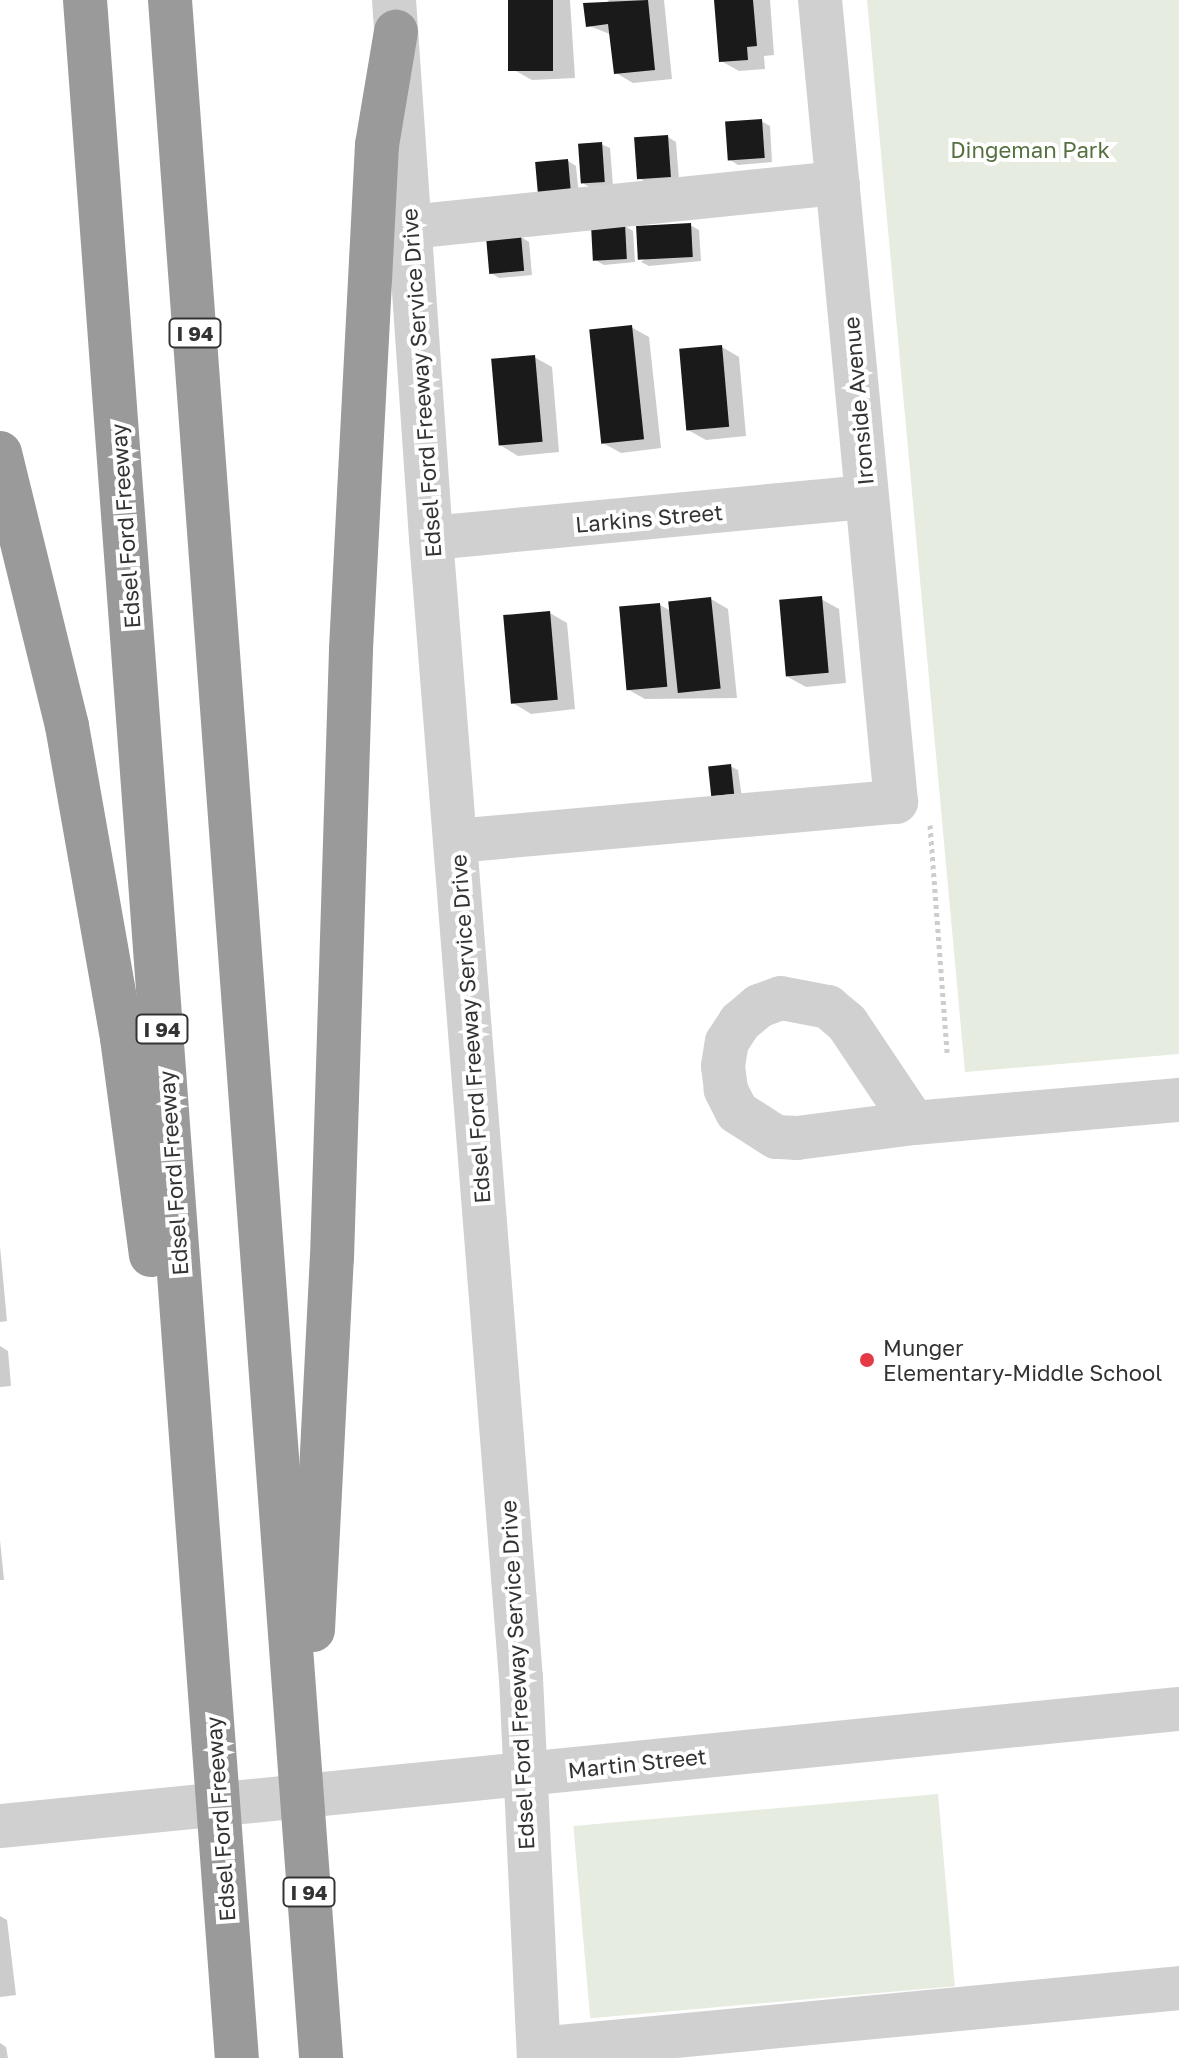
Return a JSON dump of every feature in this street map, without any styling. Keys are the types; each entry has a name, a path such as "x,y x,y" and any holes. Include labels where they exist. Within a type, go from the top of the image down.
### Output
{"highway":[{"name":"Edsel Ford Freeway","path":"85,0 237,2058"},
{"name":"I 94","path":"170,0 321,2058"},
{"path":"298,1727 313,1638 351,649 377,145 395,16"},
{"path":"0,453 67,726 122,1038 151,1247 165,1463 209,1661"}],"street":[{"name":"Ironside Avenue","path":"820,0 867,497 913,809"},
{"name":"Edsel Ford Freeway Service Drive","path":"395,16 431,538 521,1678 523,1775 539,2054"},
{"path":"410,227 838,183"},
{"name":"Larkins Street","path":"431,538 867,497"},
{"path":"455,841 913,809"},
{"path":"914,1123 1179,1100"},
{"name":"Martin Street","path":"0,1826 1179,1709"},
{"path":"539,2054 1179,1988"}],"path":[{"path":"913,809 947,1052"}],"green space":[{"name":"Dingeman Park","path":"867,0 1179,0 1179,1054 965,1072"},
{"path":"938,1794 955,1986 590,2018 573,1826"}],"building":[{"path":"508,0 553,0 553,71 508,71"},
{"path":"648,0 655,70 614,74 608,24 586,27 583,3"},
{"path":"714,0 753,0 757,46 747,47 748,60 719,62"},
{"path":"762,119 765,158 728,160 725,122"},
{"path":"668,135 671,177 637,179 634,137"},
{"path":"602,142 605,182 581,184 578,144"},
{"path":"568,159 571,192 538,195 535,162"},
{"path":"691,223 693,257 638,260 636,226"},
{"path":"625,224 627,259 593,261 591,226"},
{"path":"521,235 524,271 489,274 486,238"},
{"path":"632,325 644,439 601,444 589,329"},
{"path":"722,345 729,427 686,430 679,349"},
{"path":"535,355 543,442 499,446 491,359"},
{"path":"822,596 829,673 786,676 779,600"},
{"path":"711,597 721,688 678,693 668,601"},
{"path":"660,603 667,687 626,690 619,607"},
{"path":"550,611 558,700 511,704 503,615"},
{"path":"731,764 734,794 711,796 708,766"}],"place":[{"name":"Munger Elementary-Middle School","path":"867,1360"}]}
